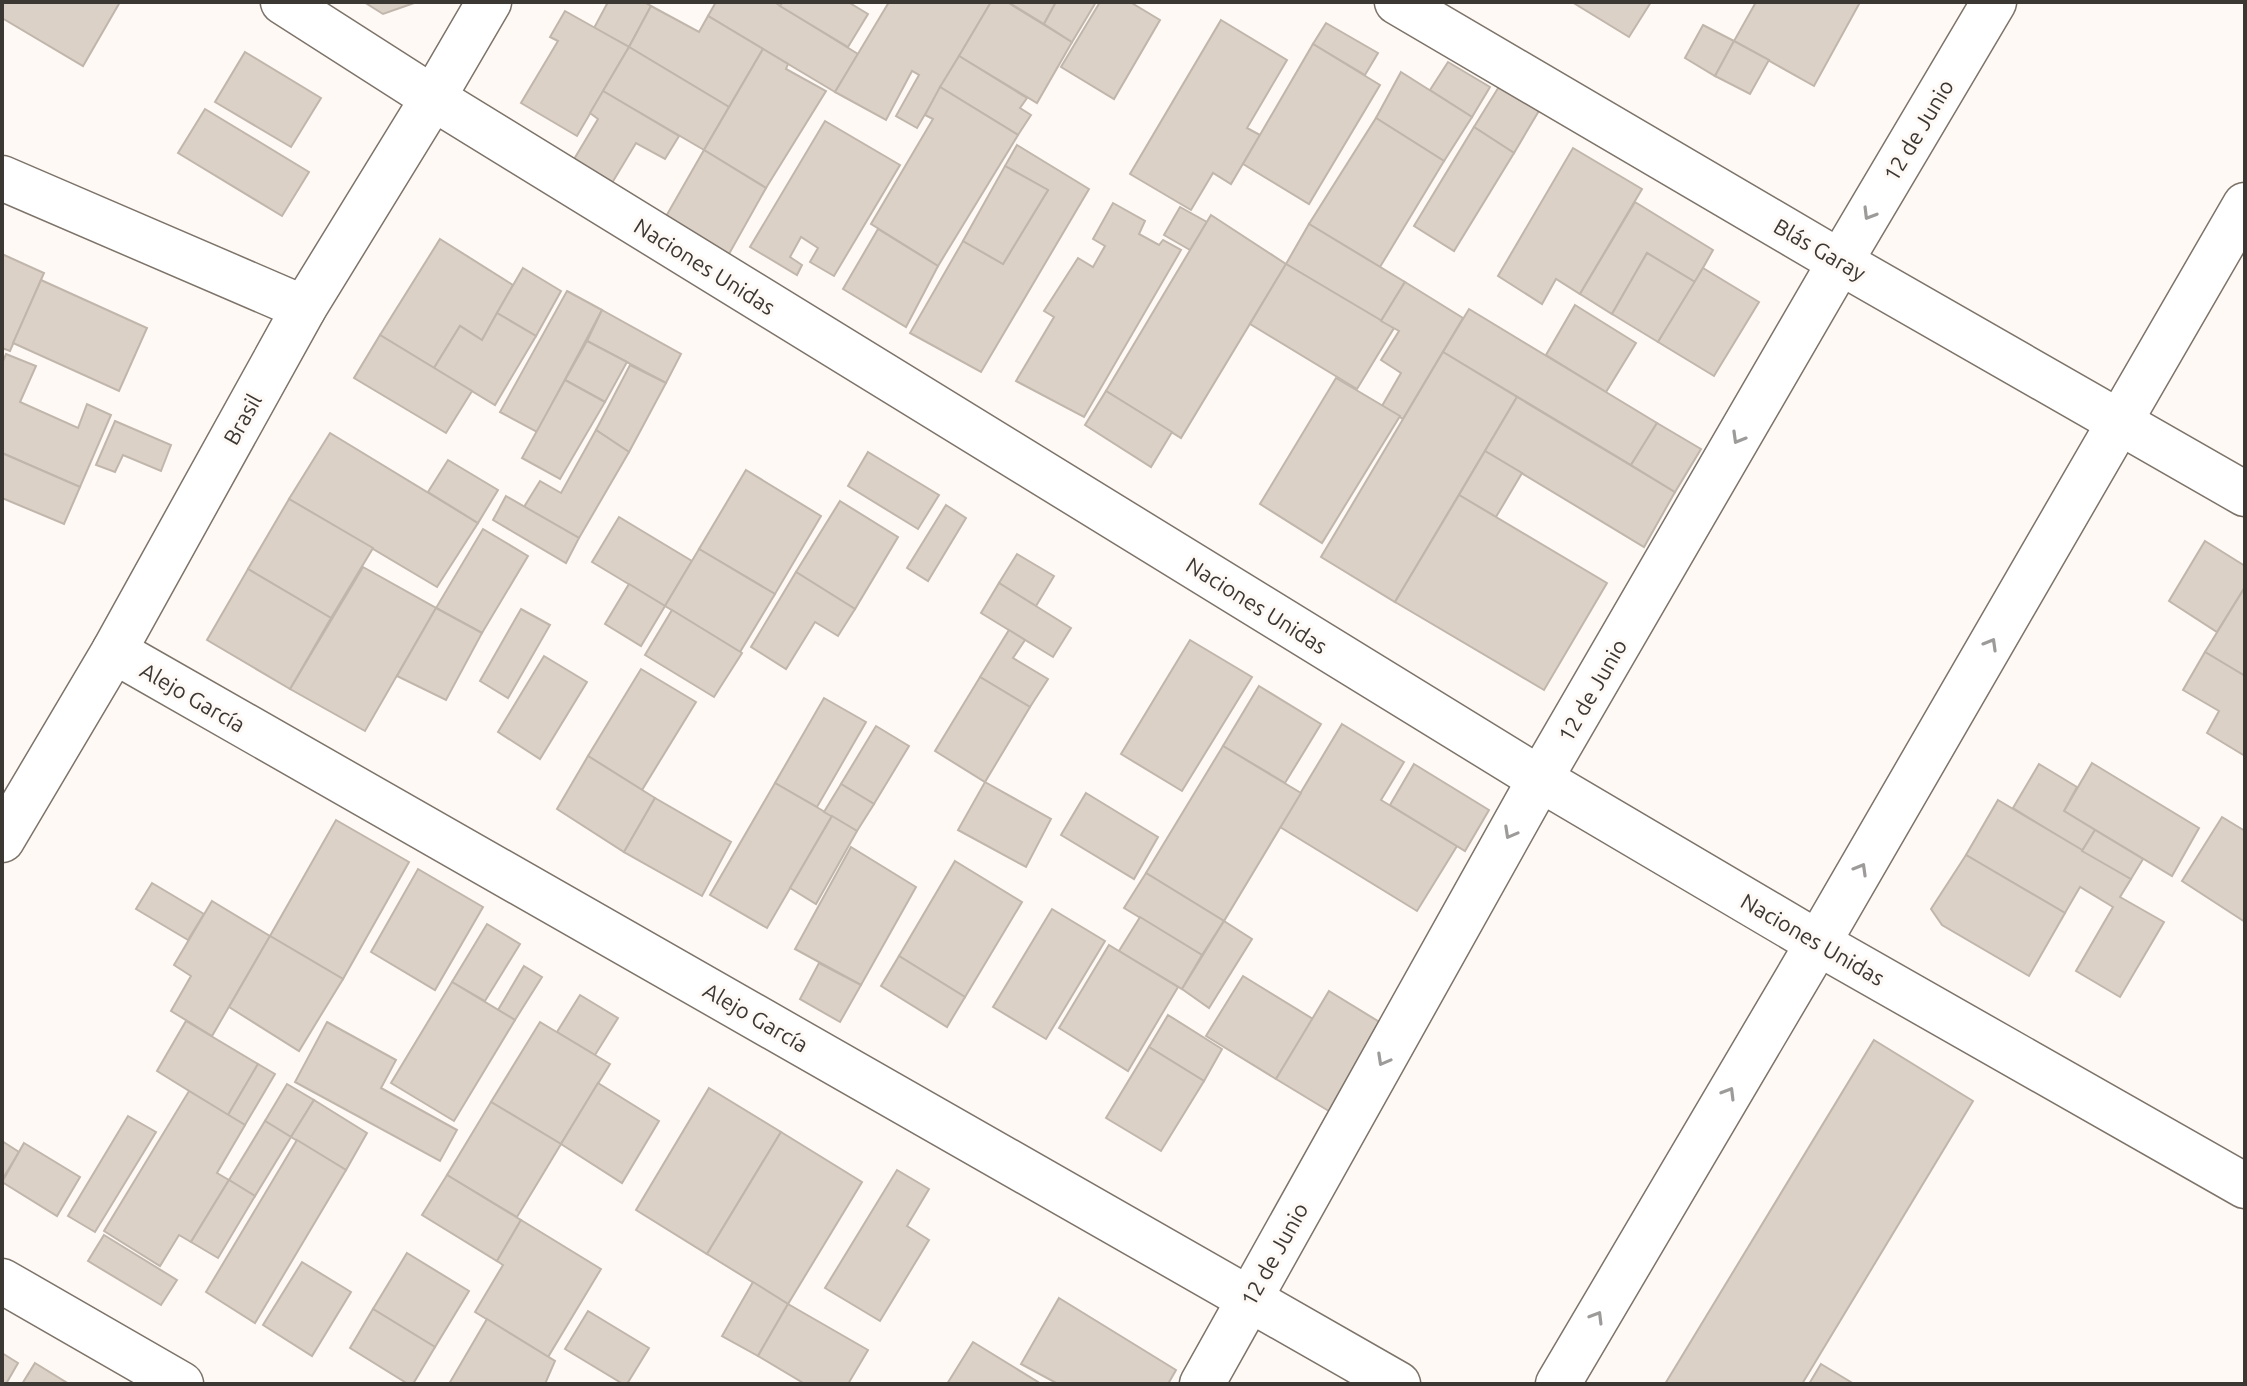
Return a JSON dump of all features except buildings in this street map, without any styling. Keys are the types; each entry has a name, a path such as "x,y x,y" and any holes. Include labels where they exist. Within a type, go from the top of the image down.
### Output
{"street":[{"name":"Naciones Unidas","path":"283,2 433,98 1540,779 1818,943 2245,1186"},
{"name":"Brasil","path":"2,840 114,651 304,308 489,2"},
{"name":"Blás Garay","path":"1397,2 1840,262 2245,494"},
{"name":"12 de Junio","path":"1202,1384 1540,779 1994,2"},
{"path":"2,178 304,308"},
{"path":"1558,1384 1818,943 2245,205"},
{"name":"Alejo García","path":"114,651 1398,1384"},
{"path":"2,1281 181,1384"}]}
